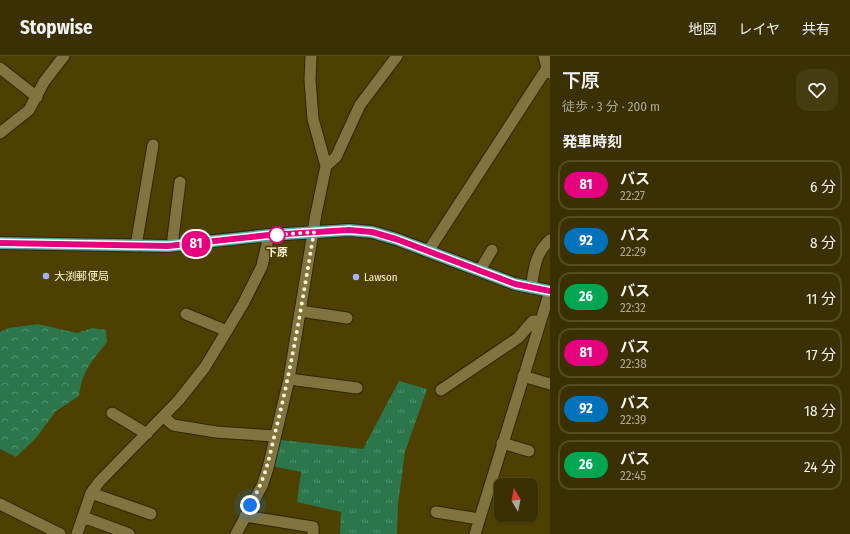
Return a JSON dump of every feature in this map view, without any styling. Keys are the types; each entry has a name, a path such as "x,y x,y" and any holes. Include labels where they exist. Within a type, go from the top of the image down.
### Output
{"main road":[{"path":"0,243 172,246 269,235 349,230 372,232 429,250 531,288 550,291"}],"street":[{"path":"0,133 29,110 44,82 64,56"},
{"path":"236,534 262,486 268,468 274,436 289,380 326,166 313,119 310,80 311,56"},
{"path":"326,166 336,157 360,105 397,56"},
{"path":"429,250 548,70 544,56"},
{"path":"0,68 37,97"},
{"path":"136,246 153,145"},
{"path":"172,246 180,182"},
{"path":"77,534 91,493 99,482 164,416 205,367 227,331 262,266 269,235"},
{"path":"531,288 537,257 550,240"},
{"path":"480,270 492,250"},
{"path":"475,534 550,291"},
{"path":"300,311 347,318"},
{"path":"186,314 227,331"},
{"path":"440,390 518,338 533,321 540,321"},
{"path":"523,376 550,384"},
{"path":"289,380 357,388"},
{"path":"112,413 147,434"},
{"path":"164,416 173,425 216,432 274,436"},
{"path":"502,443 528,451"},
{"path":"91,493 151,514"},
{"path":"0,504 60,534"},
{"path":"436,512 479,519"},
{"path":"245,516 313,527 313,534"},
{"path":"84,517 114,532 129,534"}],"green space":[{"path":"38,324 77,333 92,328 106,330 107,342 88,367 80,387 79,396 56,411 36,438 16,457 0,449 0,332 9,328"},
{"path":"399,381 427,389 405,452 398,504 397,534 340,534 341,512 297,502 301,472 272,466 281,440 363,449"}],"bus line":[{"name":"81","path":"0,243 168,246 269,235 349,230 372,232 429,250 515,284 532,289 550,291"}],"place":[{"name":"下原","path":"277,235"},
{"name":"大渕郵便局","path":"46,276"},
{"name":"Lawson","path":"356,277"}],"route":[{"path":"250,505 262,486 268,468 274,436 289,380 314,232 277,235"}]}
